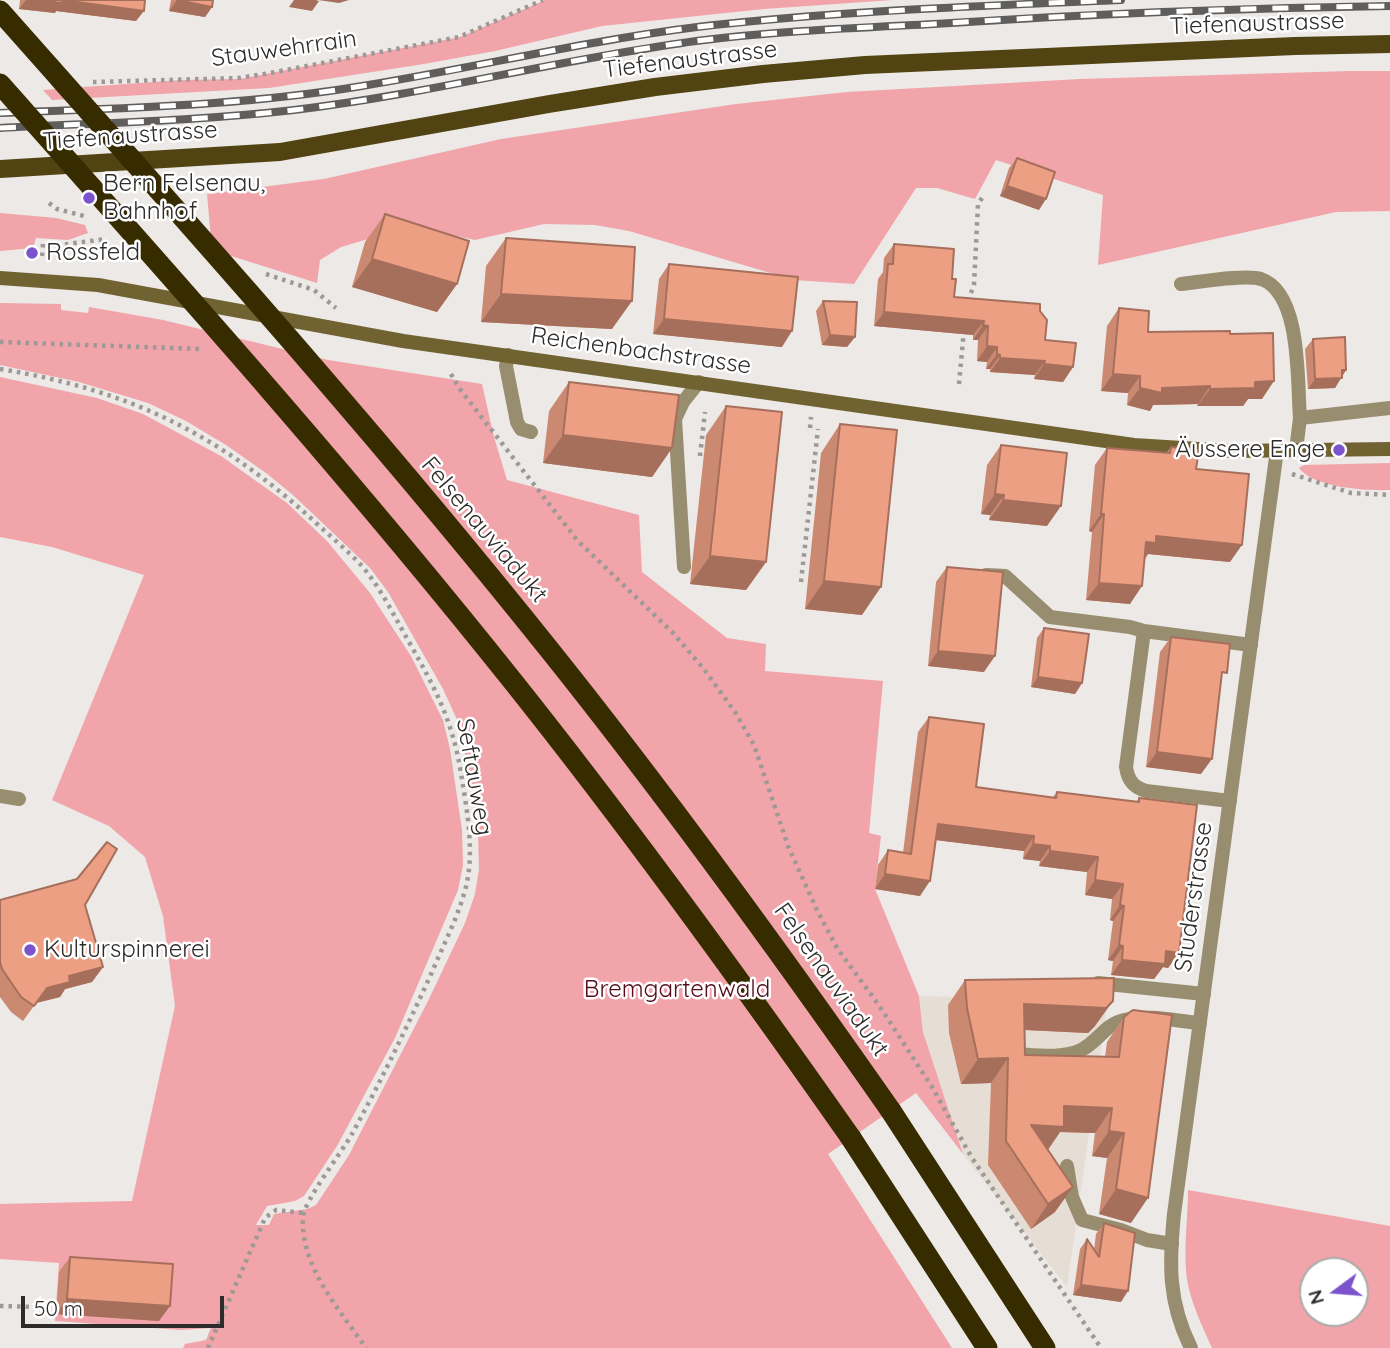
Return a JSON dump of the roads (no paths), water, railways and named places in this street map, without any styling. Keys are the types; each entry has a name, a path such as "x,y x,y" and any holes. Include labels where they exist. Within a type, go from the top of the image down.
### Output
{"highway":[{"name":"Felsenauviadukt","path":"0,11 327,382 550,650 713,862 891,1111 1045,1348"},
{"path":"0,85 281,404 513,682 647,854 772,1025 851,1138 987,1348"}],"main road":[{"name":"Tiefenaustrasse","path":"0,169 279,152 602,95 763,74 865,65 1390,44"}],"street":[{"name":"Reichenbachstrasse","path":"0,278 70,281 108,286 391,339 1134,445 1187,449 1390,449"},
{"path":"1181,284 1259,278 1274,285 1289,311 1293,328 1300,418 1296,450"},
{"path":"508,355 506,366 516,422 522,429 531,432"},
{"path":"684,567 675,419 682,402 699,382"},
{"path":"1300,418 1390,408"},
{"name":"Studerstrasse","path":"1191,1348 1175,1310 1170,1277 1171,1244 1277,450"},
{"path":"977,574 1005,576 1050,617 1130,626 1144,631 1251,645"},
{"path":"1144,631 1126,767 1130,780 1138,789 1230,801"},
{"path":"0,796 19,799"},
{"path":"1098,983 1204,994"},
{"path":"1016,1054 1066,1055 1091,1044 1108,1026 1139,1017 1200,1023"},
{"path":"1067,1166 1072,1197 1082,1220 1147,1240 1171,1244"}],"railway":[{"path":"0,113 181,105 317,93 613,40 750,21 1121,0"},
{"path":"0,128 184,119 294,110 395,95 646,48 755,35 1105,14 1390,6"}],"place":[{"name":"Bern Felsenau, Bahnhof","path":"89,198"},
{"name":"Rossfeld","path":"32,253"},
{"name":"Äussere Enge","path":"1339,450"},
{"name":"Kulturspinnerei","path":"30,950"}],"park label":[{"name":"Bremgartenwald","path":"677,990"}]}
